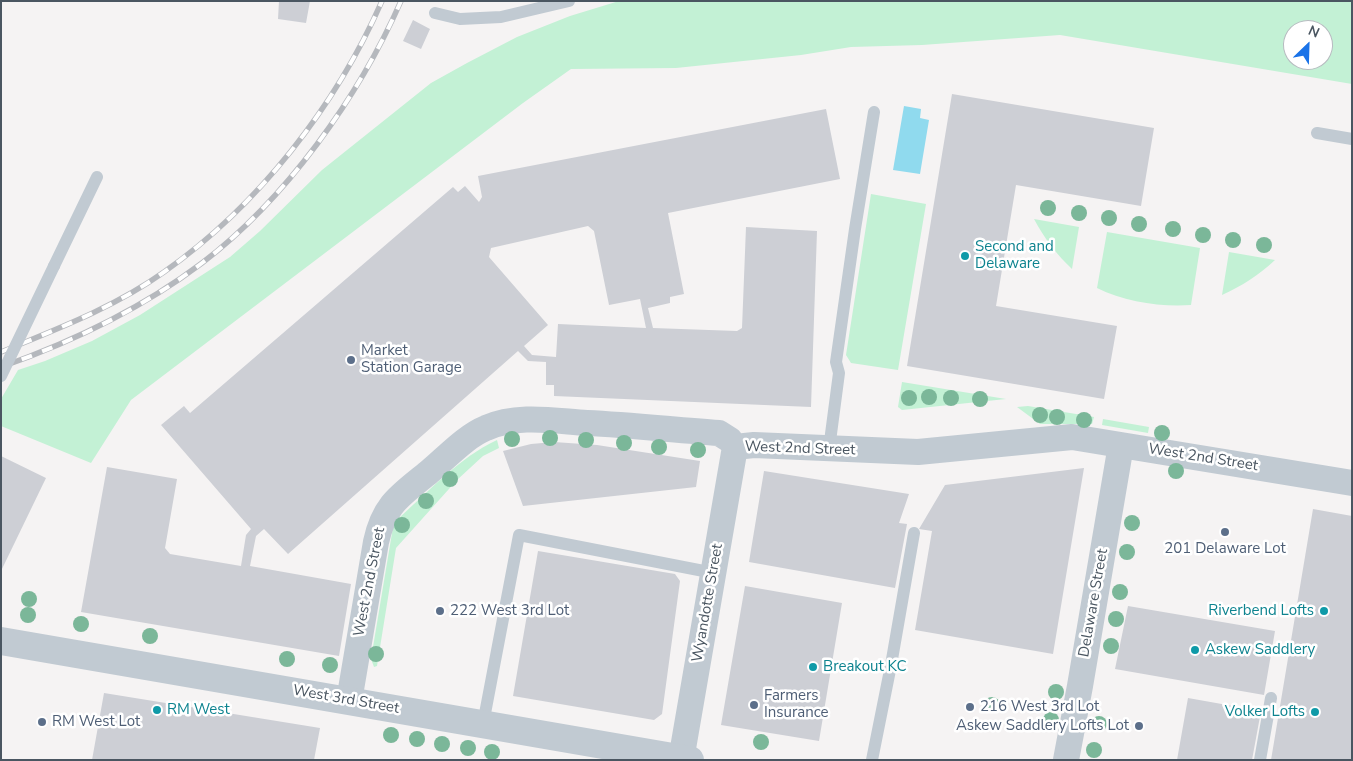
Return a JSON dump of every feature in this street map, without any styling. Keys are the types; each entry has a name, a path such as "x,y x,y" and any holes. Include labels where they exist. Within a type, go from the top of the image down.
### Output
{"street":[{"name":"West 2nd Street","path":"349,701 376,542 382,518 400,496 477,432 502,423 530,419 720,433 730,440 735,447 754,444 918,452 1072,437 1352,483"},
{"name":"Delaware Street","path":"1066,760 1121,445"},
{"name":"Wyandotte Street","path":"684,759 735,447"},
{"name":"West 3rd Street","path":"1,641 684,759"}],"lane":[{"path":"435,13 460,19 501,17 569,1"},
{"path":"829,449 839,373 836,362 874,112"},
{"path":"1317,133 1352,139"},
{"path":"1,376 97,178"},
{"path":"872,760 914,533"},
{"path":"483,724 519,535 714,573"},
{"path":"1260,760 1271,698"}],"green space":[{"path":"619,1 1352,1 1352,84 1060,35 922,45 851,47 801,55 676,68 571,69 523,103 131,400 91,463 1,426 1,399 18,370 92,341 140,315 230,257 260,231 322,170 431,83 517,37 570,16"},
{"path":"871,194 926,204 898,370 851,363 846,355"},
{"path":"1034,219 1079,227 1072,269 1051,246"},
{"path":"1107,232 1200,248 1191,305 1167,305 1131,300 1097,288"},
{"path":"1229,252 1275,260 1250,280 1222,295"},
{"path":"902,382 1006,399 902,410 898,407"},
{"path":"1028,406 1094,417 1092,424 1040,424 1017,407"},
{"path":"1103,419 1149,427 1148,433 1102,425"},
{"path":"497,440 499,448 483,456 457,480 396,548 377,666 374,667 371,659 393,527 399,518 445,475 483,447"}],"water":[{"path":"904,106 921,109 920,118 929,120 920,174 893,170"}],"building":[{"path":"279,1 310,1 306,23 278,19"},
{"path":"413,20 430,29 421,49 403,41"},
{"name":"Second and Delaware","path":"952,94 1154,128 1141,206 1016,185 996,306 1117,326 1104,399 907,366"},
{"path":"826,109 840,179 668,213 684,294 670,297 670,303 648,308 653,328 737,331 742,328 746,227 817,231 811,407 554,396 554,385 546,385 546,362 528,361 518,351 288,554 264,529 256,536 250,566 351,584 339,656 81,612 107,467 177,479 165,548 170,554 241,566 246,535 251,529 161,425 184,406 190,413 453,187 458,192 465,186 479,202 482,197 478,176","holes":["588,226 594,231 609,305 640,299 646,328 558,324 556,357 532,355 524,346 548,325 489,257 491,248"]},
{"path":"554,442 597,445 700,461 696,487 523,506 503,451 531,444"},
{"path":"1,456 46,478 1,571"},
{"path":"1084,468 1053,654 915,630 932,531 919,529 945,485"},
{"path":"764,471 909,494 899,523 907,524 895,588 749,562"},
{"path":"1313,509 1352,516 1352,760 1271,760"},
{"path":"538,551 675,574 680,581 662,714 654,720 513,696"},
{"path":"745,586 842,603 819,741 721,725"},
{"name":"Askew Saddlery","path":"1128,606 1275,631 1264,695 1115,669"},
{"name":"RM West","path":"104,693 320,728 314,760 92,760"},
{"path":"1188,698 1261,711 1252,760 1177,760"}],"railway":[{"path":"1,352 106,307 145,285 198,246 231,217 262,185 318,115 342,78 382,1"},
{"path":"1,367 54,347 130,310 179,280 233,238 290,178 317,144 364,74 401,1"}],"place":[{"name":"Second and Delaware","path":"965,256"},
{"name":"Market Station Garage","path":"351,360"},
{"name":"201 Delaware Lot","path":"1225,532"},
{"name":"222 West 3rd Lot","path":"440,611"},
{"name":"Riverbend Lofts","path":"1324,611"},
{"name":"Askew Saddlery","path":"1195,650"},
{"name":"Breakout KC","path":"813,667"},
{"name":"Farmers Insurance","path":"754,705"},
{"name":"216 West 3rd Lot","path":"970,707"},
{"name":"RM West","path":"157,710"},
{"name":"Volker Lofts","path":"1315,712"},
{"name":"RM West Lot","path":"42,722"},
{"name":"Askew Saddlery Lofts Lot","path":"1139,726"}]}
